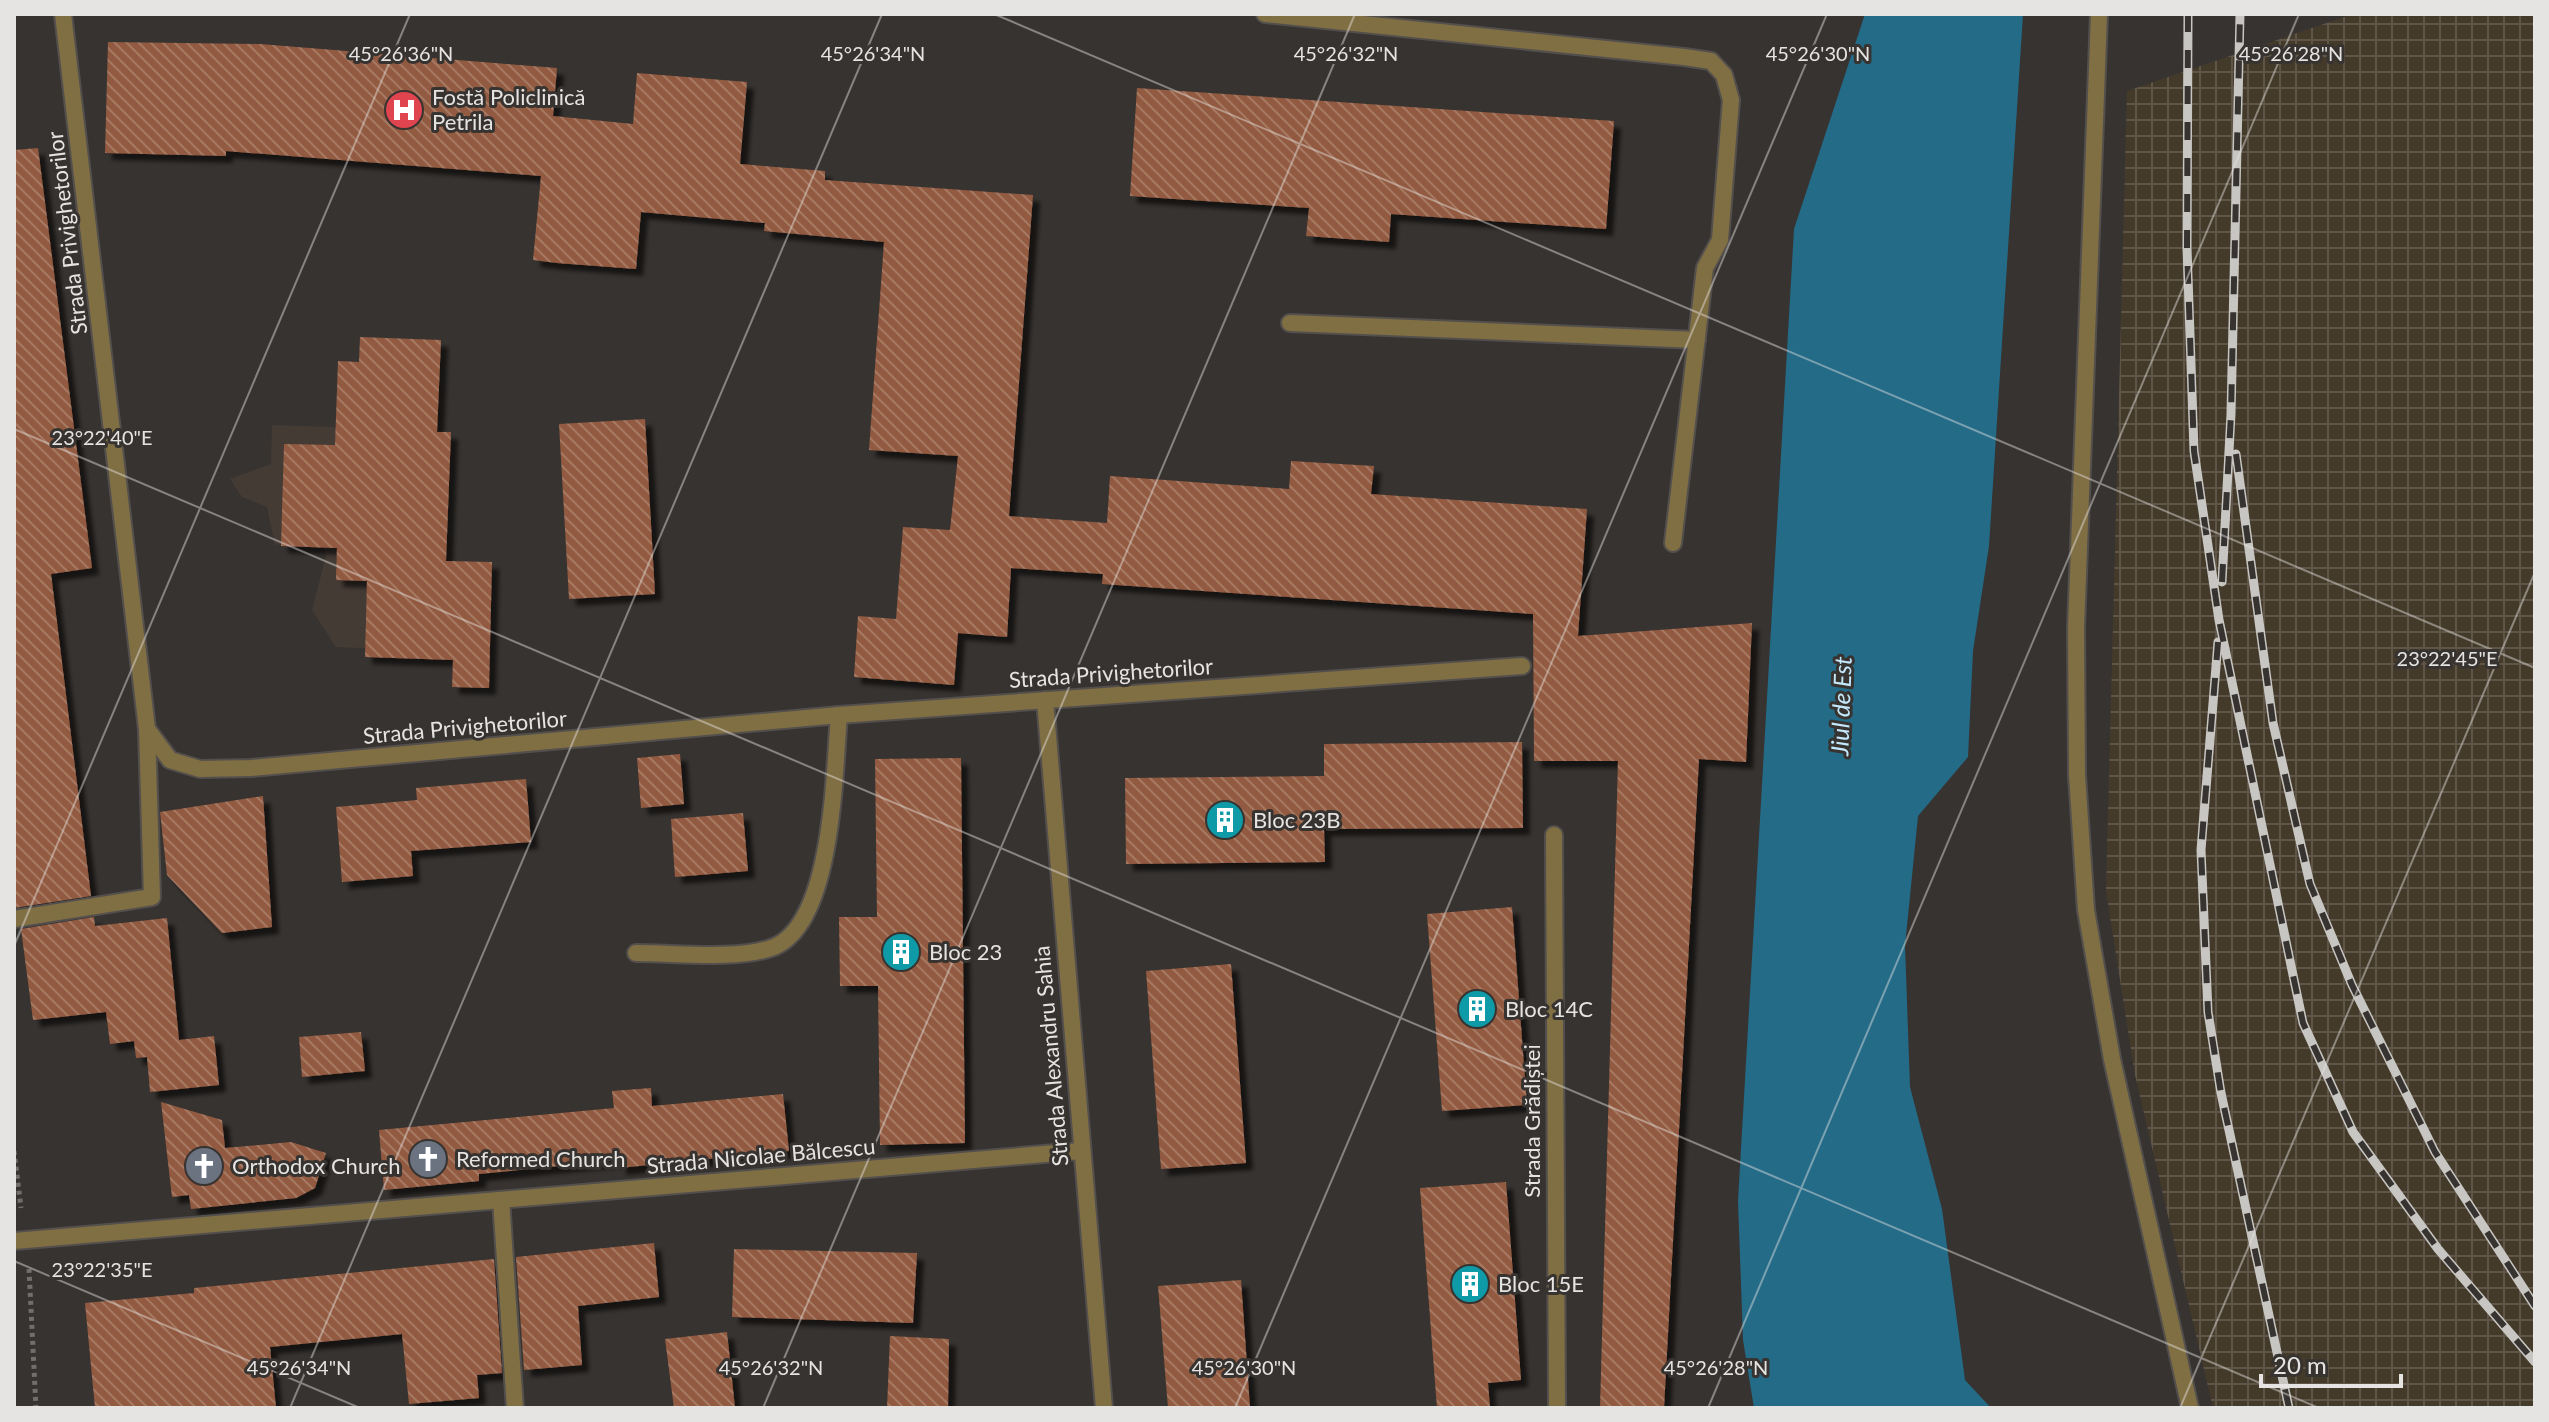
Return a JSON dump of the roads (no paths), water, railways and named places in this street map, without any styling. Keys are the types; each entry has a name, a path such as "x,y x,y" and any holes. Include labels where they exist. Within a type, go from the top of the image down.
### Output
{"street":[{"name":"Strada Privighetorilor","path":"63,14 147,729 170,760 200,769 251,768 839,715 1522,666"},
{"path":"1265,14 1711,61 1724,75 1731,100 1720,240 1705,268 1673,543"},
{"path":"2099,14 2076,628 2077,775 2086,910 2112,1059 2190,1408"},
{"path":"1290,323 1697,340"},
{"name":"Strada Alexandru Sahia","path":"1045,700 1080,1151 1104,1408"},
{"path":"636,953 757,952 776,947 797,928 822,869 839,715"},
{"path":"14,919 152,897 147,729"},
{"name":"Strada Grădiștei","path":"1554,835 1557,1408"},
{"name":"Strada Nicolae Bălcescu","path":"19,1240 1080,1151"},
{"path":"501,1200 515,1408"}],"water":[{"name":"Jiul de Est","path":"1865,14 2023,14 1989,546 1973,651 1968,757 1918,816 1905,946 1910,1087 1942,1209 1965,1380 1991,1408 1754,1408 1743,1340 1738,1201 1794,229"}],"railway":[{"path":"2188,14 2187,248 2194,451 2219,620 2303,1023 2353,1132 2438,1249 2535,1362"},
{"path":"2222,582 2231,414 2240,14"},
{"path":"2236,454 2273,723 2310,884 2352,985 2435,1152 2535,1306"},
{"path":"2218,642 2201,850 2208,1012 2221,1093 2289,1408"}],"place":[{"name":"Fostă Policlinică Petrila","path":"404,110"},
{"name":"Bloc 23B","path":"1225,820"},
{"name":"Bloc 23","path":"901,952"},
{"name":"Bloc 14C","path":"1477,1009"},
{"name":"Reformed Church","path":"428,1159"},
{"name":"Orthodox Church","path":"204,1166"},
{"name":"Bloc 15E","path":"1470,1284"}]}
